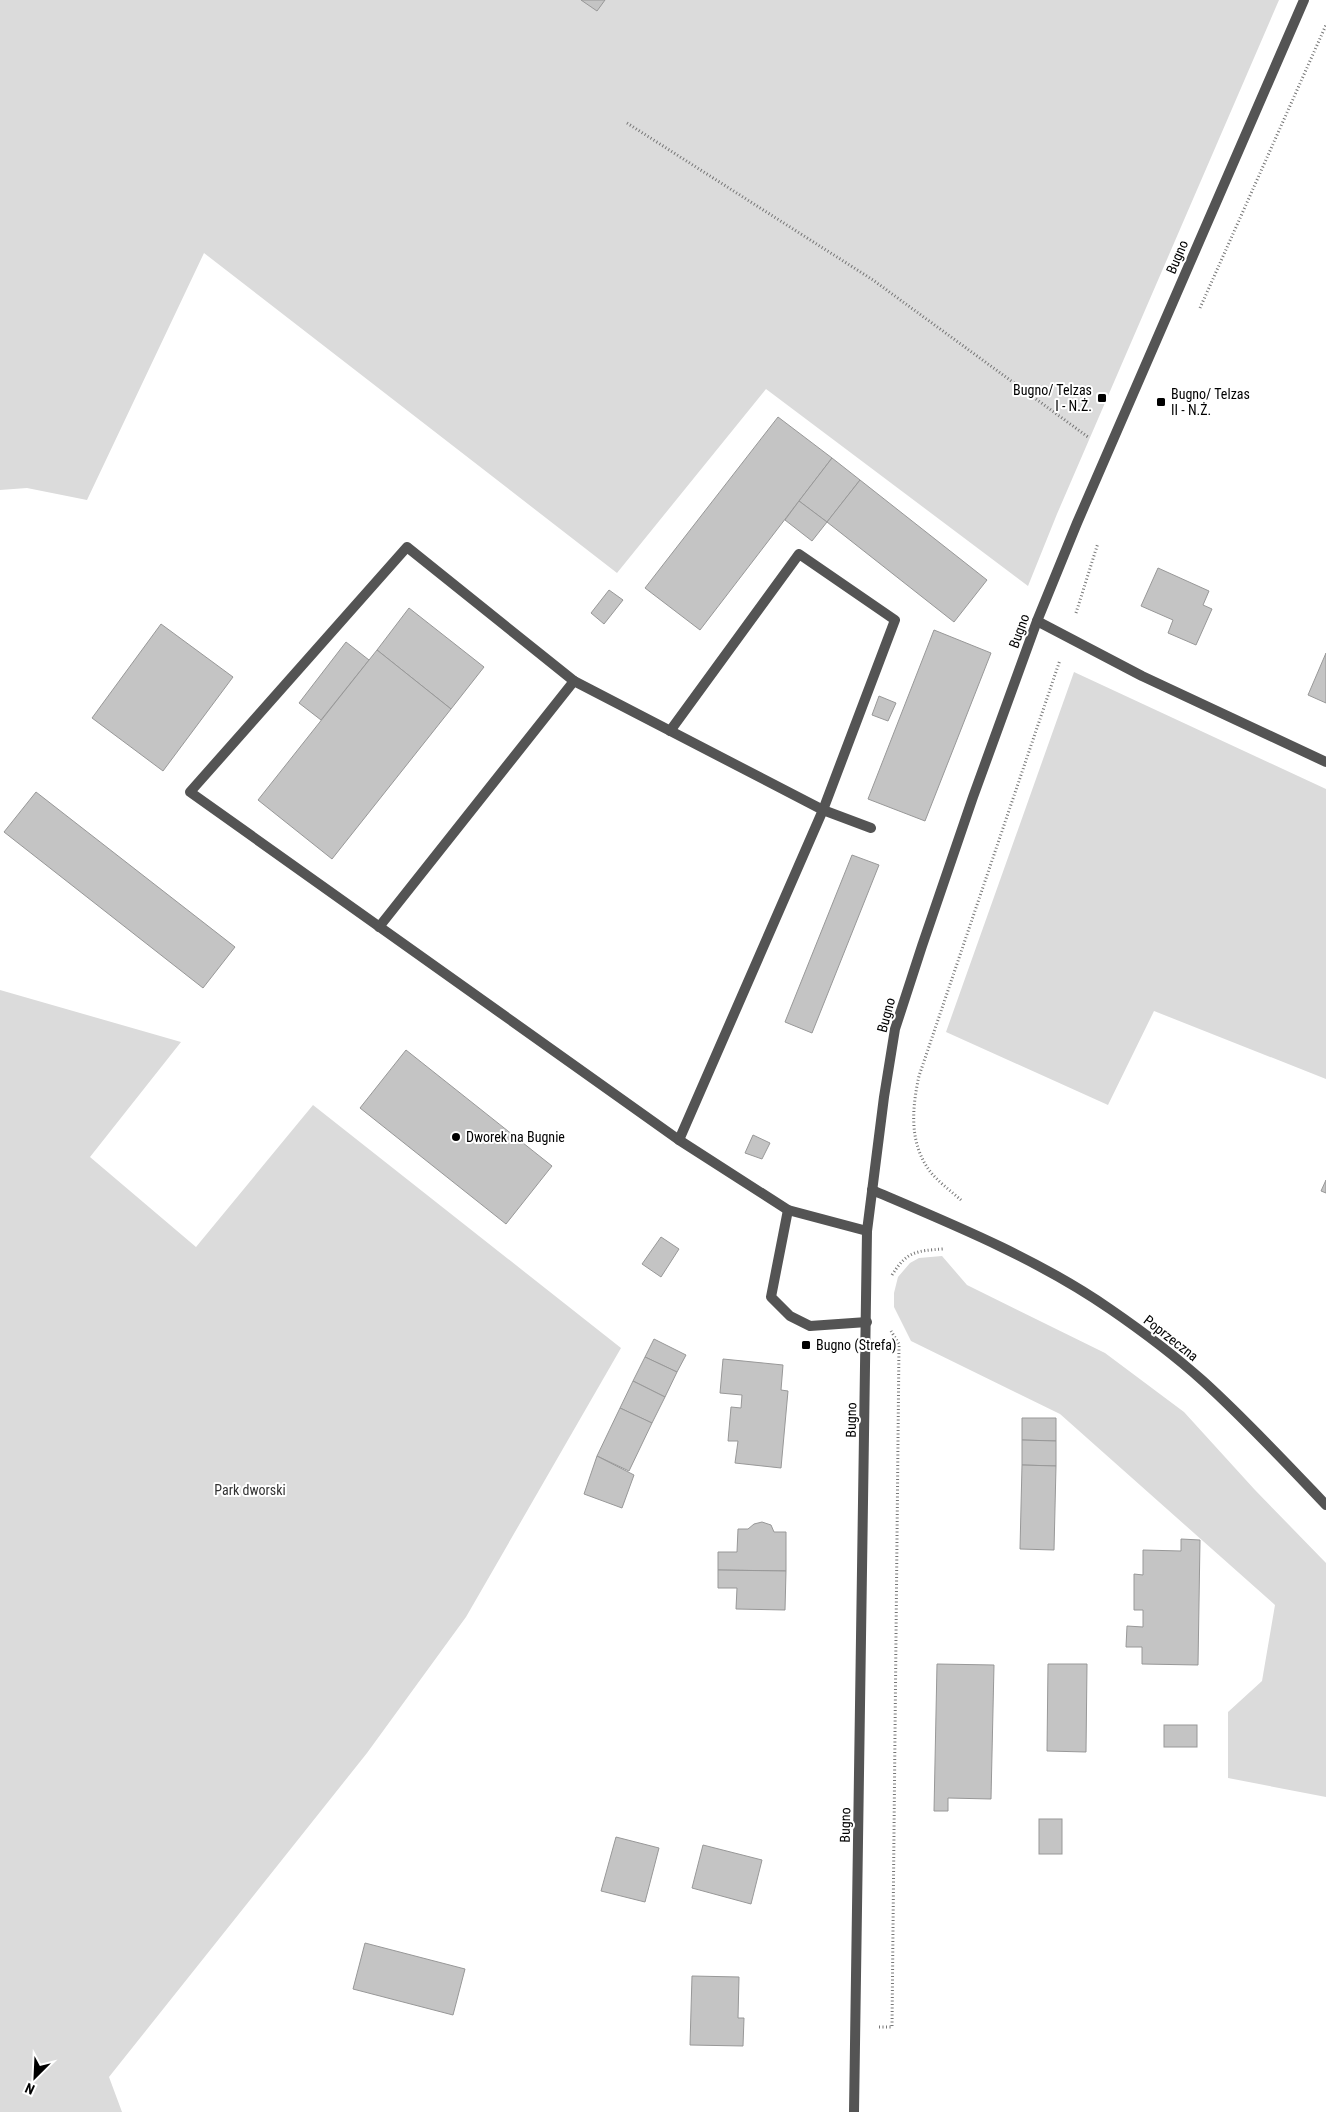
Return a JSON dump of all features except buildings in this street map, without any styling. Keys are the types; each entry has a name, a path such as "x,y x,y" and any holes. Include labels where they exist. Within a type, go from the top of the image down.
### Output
{"street":[{"name":"Bugno","path":"854,2112 867,1231 884,1097 896,1028 964,825 1038,621 1108,452 1304,0"},
{"path":"867,1231 788,1210 679,1140 190,792 407,547 574,681 823,810 871,828"},
{"path":"670,731 799,554 895,620 823,810 679,1140"},
{"path":"1038,621 1142,676 1326,762"},
{"path":"379,927 574,681"},
{"name":"Poprzeczna","path":"872,1190 970,1232 1108,1308 1158,1344 1202,1380 1246,1421 1326,1505"},
{"path":"788,1210 772,1297 790,1316 810,1326 867,1322"}],"path":[{"path":"1200,310 1326,25"},
{"path":"627,123 873,280 1108,452"},
{"path":"889,1282 904,1258 917,1251 945,1249 958,1227 966,1204 929,1171 918,1150 914,1127 913,1103 919,1076 1068,637 1101,534"},
{"path":"855,2026 892,2027 899,1344 890,1330"}],"green space":[{"path":"0,0 1279,0 1057,514 1028,586 766,389 617,573 204,253 87,500 27,488 0,490"},
{"path":"1074,672 1326,789 1326,1079 1154,1011 1108,1105 946,1032"},
{"name":"Park dworski","path":"0,990 181,1042 90,1157 196,1247 313,1105 621,1348 466,1617 367,1753 109,2077 122,2112 0,2112"},
{"path":"942,1256 967,1285 1105,1353 1184,1412 1255,1490 1326,1563 1326,1797 1228,1778 1228,1712 1262,1681 1275,1605 1060,1414 911,1341 894,1307 894,1293 898,1277 910,1263 919,1258"}],"place":[{"name":"Bugno/ Telzas I - N.Ż.","path":"1102,398"},
{"name":"Bugno/ Telzas II - N.Ż.","path":"1161,402"},
{"name":"Dworek na Bugnie","path":"456,1137"},
{"name":"Bugno (Strefa)","path":"806,1345"}]}
